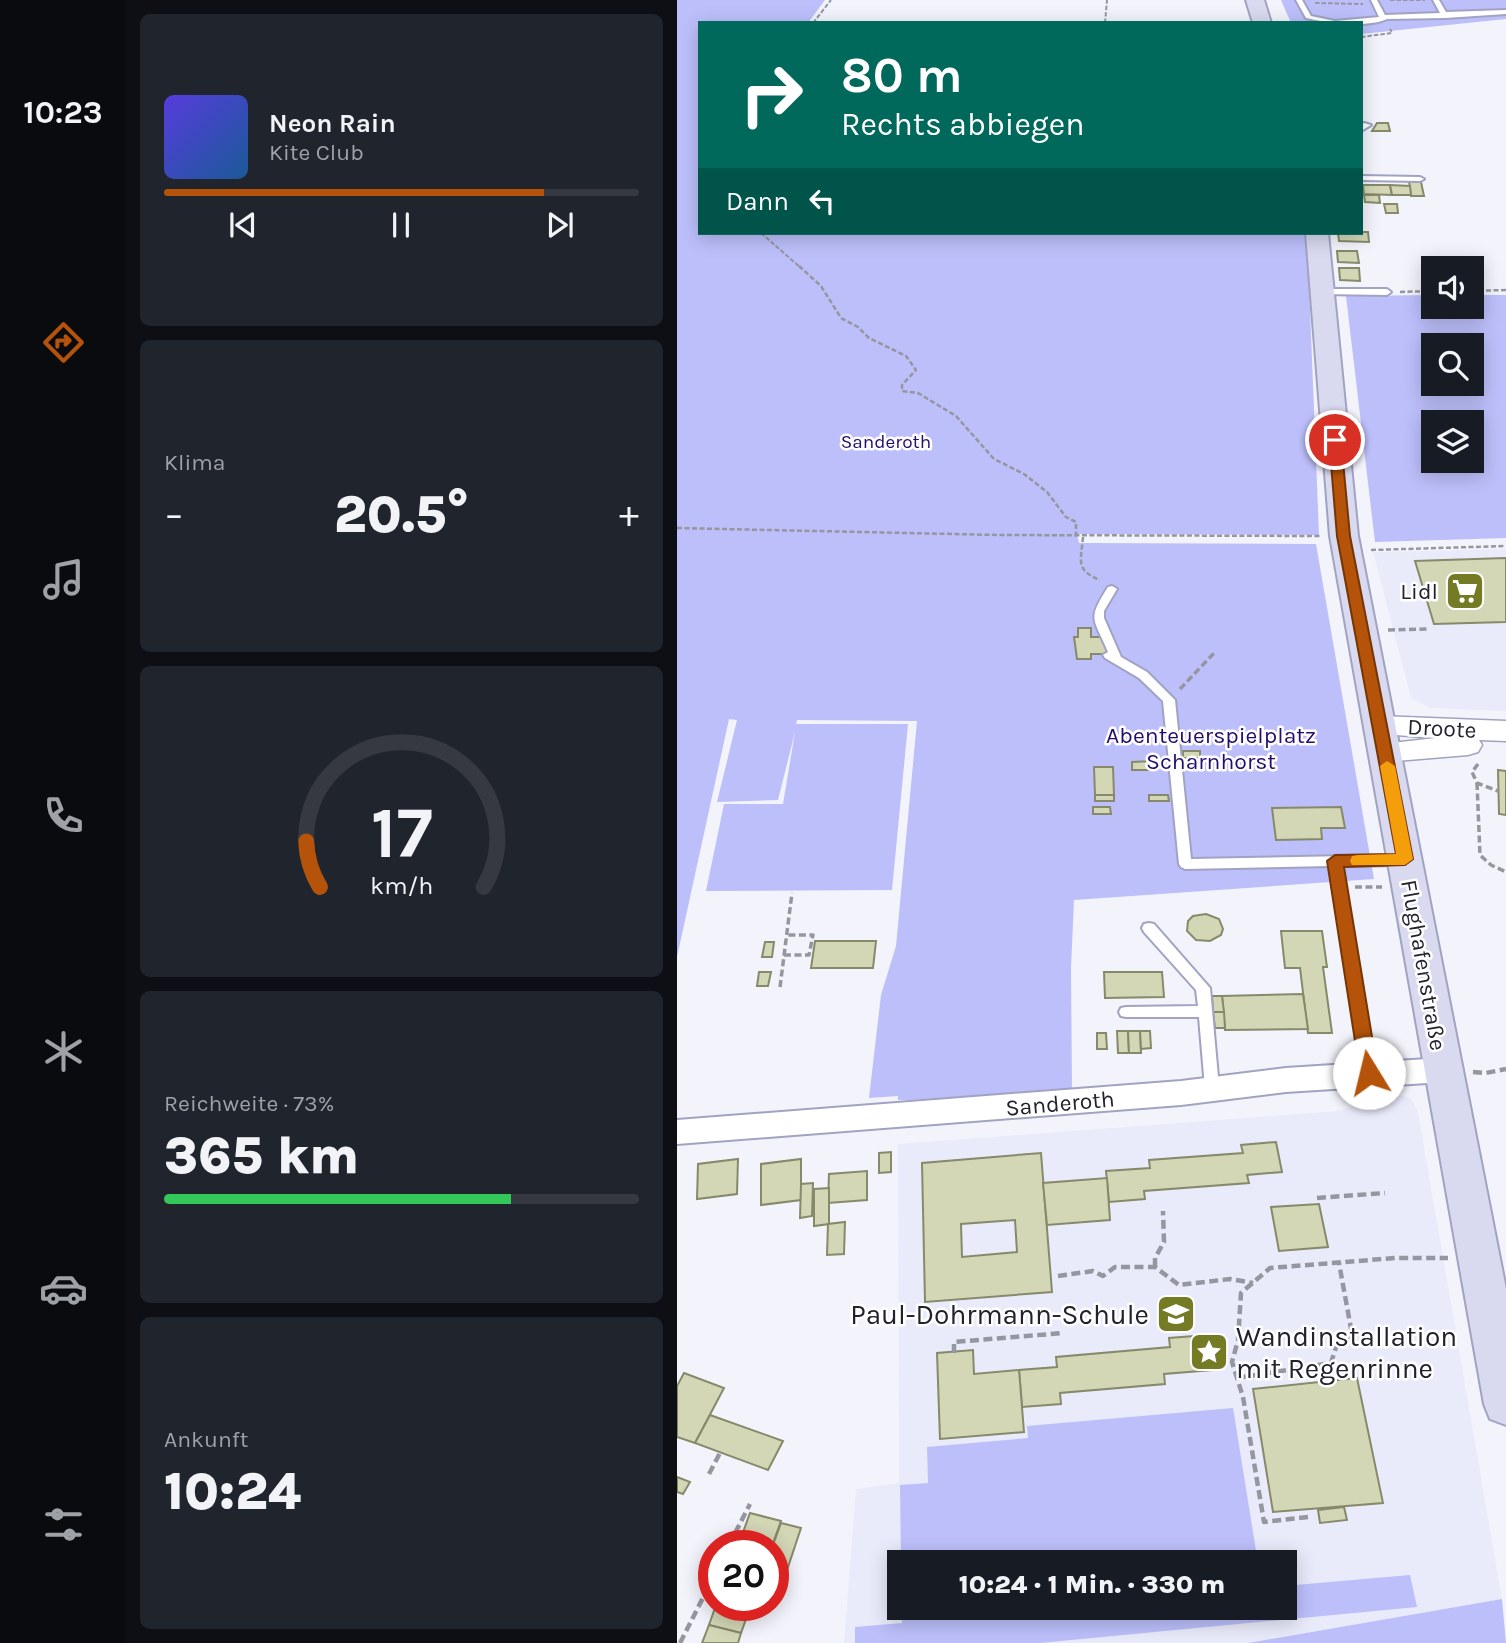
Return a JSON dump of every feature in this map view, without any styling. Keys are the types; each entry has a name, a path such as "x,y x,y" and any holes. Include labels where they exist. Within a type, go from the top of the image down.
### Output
{"main road":[{"path":"1255,0 1261,21"},
{"name":"Flughafenstraße","path":"1317,235 1382,739 1395,873 1443,1070 1506,1404"}],"street":[{"name":"Droote","path":"1382,739 1506,731"},
{"name":"Droote","path":"1382,739 1494,749"},
{"name":"Sanderoth","path":"677,1132 1168,1094 1369,1073 1443,1070"}],"lane":[{"path":"1436,0 1445,16"},
{"path":"1374,1 1382,17"},
{"path":"1299,2 1308,17 1327,21"},
{"path":"1360,21 1383,19 1382,17 1506,12"},
{"path":"1363,178 1420,179"},
{"path":"1323,292 1387,292"},
{"path":"1112,589 1099,611 1099,618 1113,658 1143,675 1169,700 1185,864 1335,861 1395,873"},
{"path":"1335,861 1369,1073"},
{"path":"1149,928 1203,988 1212,1088"},
{"path":"1126,1012 1205,1011"}],"path":[{"path":"815,21 831,0"},
{"path":"1105,21 1107,0"},
{"path":"1299,2 1436,0"},
{"path":"1363,37 1388,35"},
{"path":"762,235 821,286 841,318 858,327 869,338 906,356 916,370 902,385 902,391 918,393 956,416 994,459 1024,474 1047,492 1065,517 1077,522 1076,537"},
{"path":"1484,291 1506,290"},
{"path":"1387,292 1421,291"},
{"path":"677,528 823,534 1506,546"},
{"path":"1083,537 1081,568 1085,574 1095,577"},
{"path":"1386,630 1428,629"},
{"path":"1169,700 1215,652"},
{"path":"1494,749 1472,772 1477,783 1480,855 1506,872"},
{"path":"1477,783 1498,791"},
{"path":"1341,888 1395,873"},
{"path":"780,987 792,893"},
{"path":"784,956 809,955 813,935 787,935"},
{"path":"1317,1198 1385,1193"},
{"path":"1155,1267 1155,1258 1163,1253 1167,1241 1161,1223 1163,1210"},
{"path":"1308,1517 1264,1522 1243,1397 1232,1362 1238,1340 1241,1293 1270,1268 1339,1262 1449,1258"},
{"path":"1237,1378 1331,1363 1336,1347 1352,1334 1339,1262"},
{"path":"1058,1276 1093,1271 1103,1276 1115,1267 1155,1267 1179,1285 1230,1279 1253,1283"},
{"path":"954,1353 954,1342 1063,1333"},
{"path":"709,1474 720,1453"},
{"path":"737,1530 750,1504"},
{"path":"680,1643 698,1608"}],"shaded area":[{"path":"1506,549 1506,711 1430,708 1411,698 1373,552"},
{"name":"Paul-Dohrmann-Schule","path":"1388,1093 1411,1098 1418,1112 1502,1599 1248,1643 844,1643 856,1489 899,1483 898,1144 1338,1111"}],"green space":[{"name":"Sanderoth","path":"677,0 825,0 809,21 698,21 698,235 1307,235 1319,535 1077,534 1079,543 1316,544 1374,879 1074,900 1071,968 1072,1089 911,1100 898,1100 898,1096 869,1098 881,995 896,946 917,721 797,720 796,724 908,724 892,890 706,891 724,804 783,804 795,732 778,800 717,802 737,720 729,719 677,957"},
{"path":"1281,0 1506,0 1506,19 1363,34 1363,21 1290,21"},
{"path":"1421,295 1421,319 1484,319 1484,295 1506,295 1506,538 1375,542 1346,296"},
{"path":"1233,1408 1256,1550 901,1550 900,1485 928,1483 927,1447 1028,1438 1027,1426"},
{"path":"1410,1575 1417,1607 1297,1618 1297,1585"},
{"path":"1502,1599 1506,1643 1248,1643"},
{"path":"902,1620 1281,1620 1040,1643 855,1643 855,1627 902,1623"}],"building":[{"path":"1377,123 1388,123 1390,131 1372,131"},
{"path":"1409,181 1421,182 1424,196 1411,196"},
{"path":"1363,185 1390,185 1392,195 1364,194"},
{"path":"1390,185 1410,186 1411,195 1392,195"},
{"path":"1364,195 1379,195 1380,203 1365,202"},
{"path":"1384,204 1397,204 1398,213 1386,213"},
{"path":"1363,232 1368,232 1369,242 1339,241 1338,235 1363,235"},
{"path":"1337,251 1357,251 1359,263 1338,262"},
{"path":"1339,268 1359,268 1360,281 1340,280"},
{"name":"Lidl","path":"1506,558 1506,622 1434,624 1415,561"},
{"path":"1078,628 1091,628 1091,637 1106,637 1109,647 1105,654 1091,654 1091,659 1077,659 1074,637 1078,637"},
{"path":"1183,751 1200,751 1200,758 1183,758"},
{"path":"1154,761 1154,770 1132,770 1132,762"},
{"path":"1094,767 1113,767 1114,795 1095,795"},
{"path":"1498,770 1506,771 1506,815 1499,814"},
{"path":"1095,795 1114,795 1114,801 1095,801"},
{"path":"1149,795 1168,795 1169,801 1149,801"},
{"path":"1093,807 1110,807 1111,814 1093,814"},
{"path":"1341,807 1345,828 1321,828 1322,839 1276,840 1272,808"},
{"path":"1206,914 1219,919 1223,929 1221,935 1210,941 1196,940 1187,931 1188,921 1193,916"},
{"path":"1281,931 1322,931 1327,967 1323,967 1332,1033 1308,1033 1300,968 1285,968"},
{"path":"815,941 876,941 873,968 811,968"},
{"path":"765,942 774,942 772,957 762,957"},
{"path":"759,972 771,972 768,986 757,986"},
{"path":"1104,972 1162,972 1164,997 1105,998"},
{"path":"1303,994 1308,1029 1225,1030 1222,996"},
{"path":"1212,996 1222,996 1224,1012 1213,1012"},
{"path":"1213,1012 1224,1012 1225,1028 1215,1028"},
{"path":"1117,1031 1128,1031 1129,1053 1118,1053"},
{"path":"1128,1031 1140,1031 1141,1053 1129,1053"},
{"path":"1140,1031 1150,1031 1151,1048 1141,1049"},
{"path":"1097,1033 1106,1033 1107,1049 1097,1049"},
{"path":"1276,1142 1282,1172 1247,1175 1249,1183 1144,1191 1145,1199 1109,1202 1106,1171 1150,1168 1149,1160 1243,1153 1241,1145"},
{"path":"891,1152 891,1172 879,1173 879,1153"},
{"path":"1041,1153 1052,1292 925,1302 922,1163","holes":["1015,1220 1017,1252 962,1257 961,1224"]},
{"path":"738,1159 737,1194 697,1199 698,1164"},
{"path":"801,1159 801,1200 761,1205 761,1164"},
{"path":"867,1171 867,1200 828,1203 829,1174"},
{"path":"1107,1178 1110,1220 1047,1225 1043,1183"},
{"path":"813,1183 812,1216 800,1218 801,1184"},
{"path":"829,1188 829,1224 814,1226 814,1189"},
{"path":"1319,1204 1328,1247 1279,1251 1271,1207"},
{"path":"845,1222 844,1254 827,1255 828,1224"},
{"path":"1207,1335 1212,1370 1164,1374 1165,1384 1060,1393 1061,1404 1022,1407 1019,1370 1057,1367 1056,1357 1170,1347 1169,1338"},
{"path":"973,1350 974,1374 1019,1370 1024,1432 940,1439 937,1353"},
{"path":"684,1373 724,1388 695,1443 677,1437 677,1386"},
{"path":"1357,1378 1383,1503 1273,1512 1253,1389"},
{"path":"710,1415 783,1441 768,1470 695,1443"},
{"path":"677,1477 690,1482 683,1494 677,1492"},
{"path":"1344,1507 1347,1520 1320,1523 1318,1510"},
{"path":"750,1513 781,1521 778,1530 744,1530"},
{"path":"781,1523 801,1528 789,1564 789,1530 778,1530"},
{"path":"710,1621 745,1621 741,1633 709,1625"},
{"path":"709,1625 741,1633 738,1643 702,1643"}],"slow traffic":[{"path":"1358,861 1405,859 1387,766"}],"place":[{"name":"Lidl","path":"1465,591"},
{"name":"Paul-Dohrmann-Schule","path":"1176,1314"},
{"name":"Wandinstallation mit Regenrinne","path":"1209,1352"}],"route":[{"path":"1335,440 1344,536 1405,859 1335,861 1369,1073"}],"park label":[{"name":"Abenteuerspielplatz Scharnhorst","path":"1211,748"}]}
